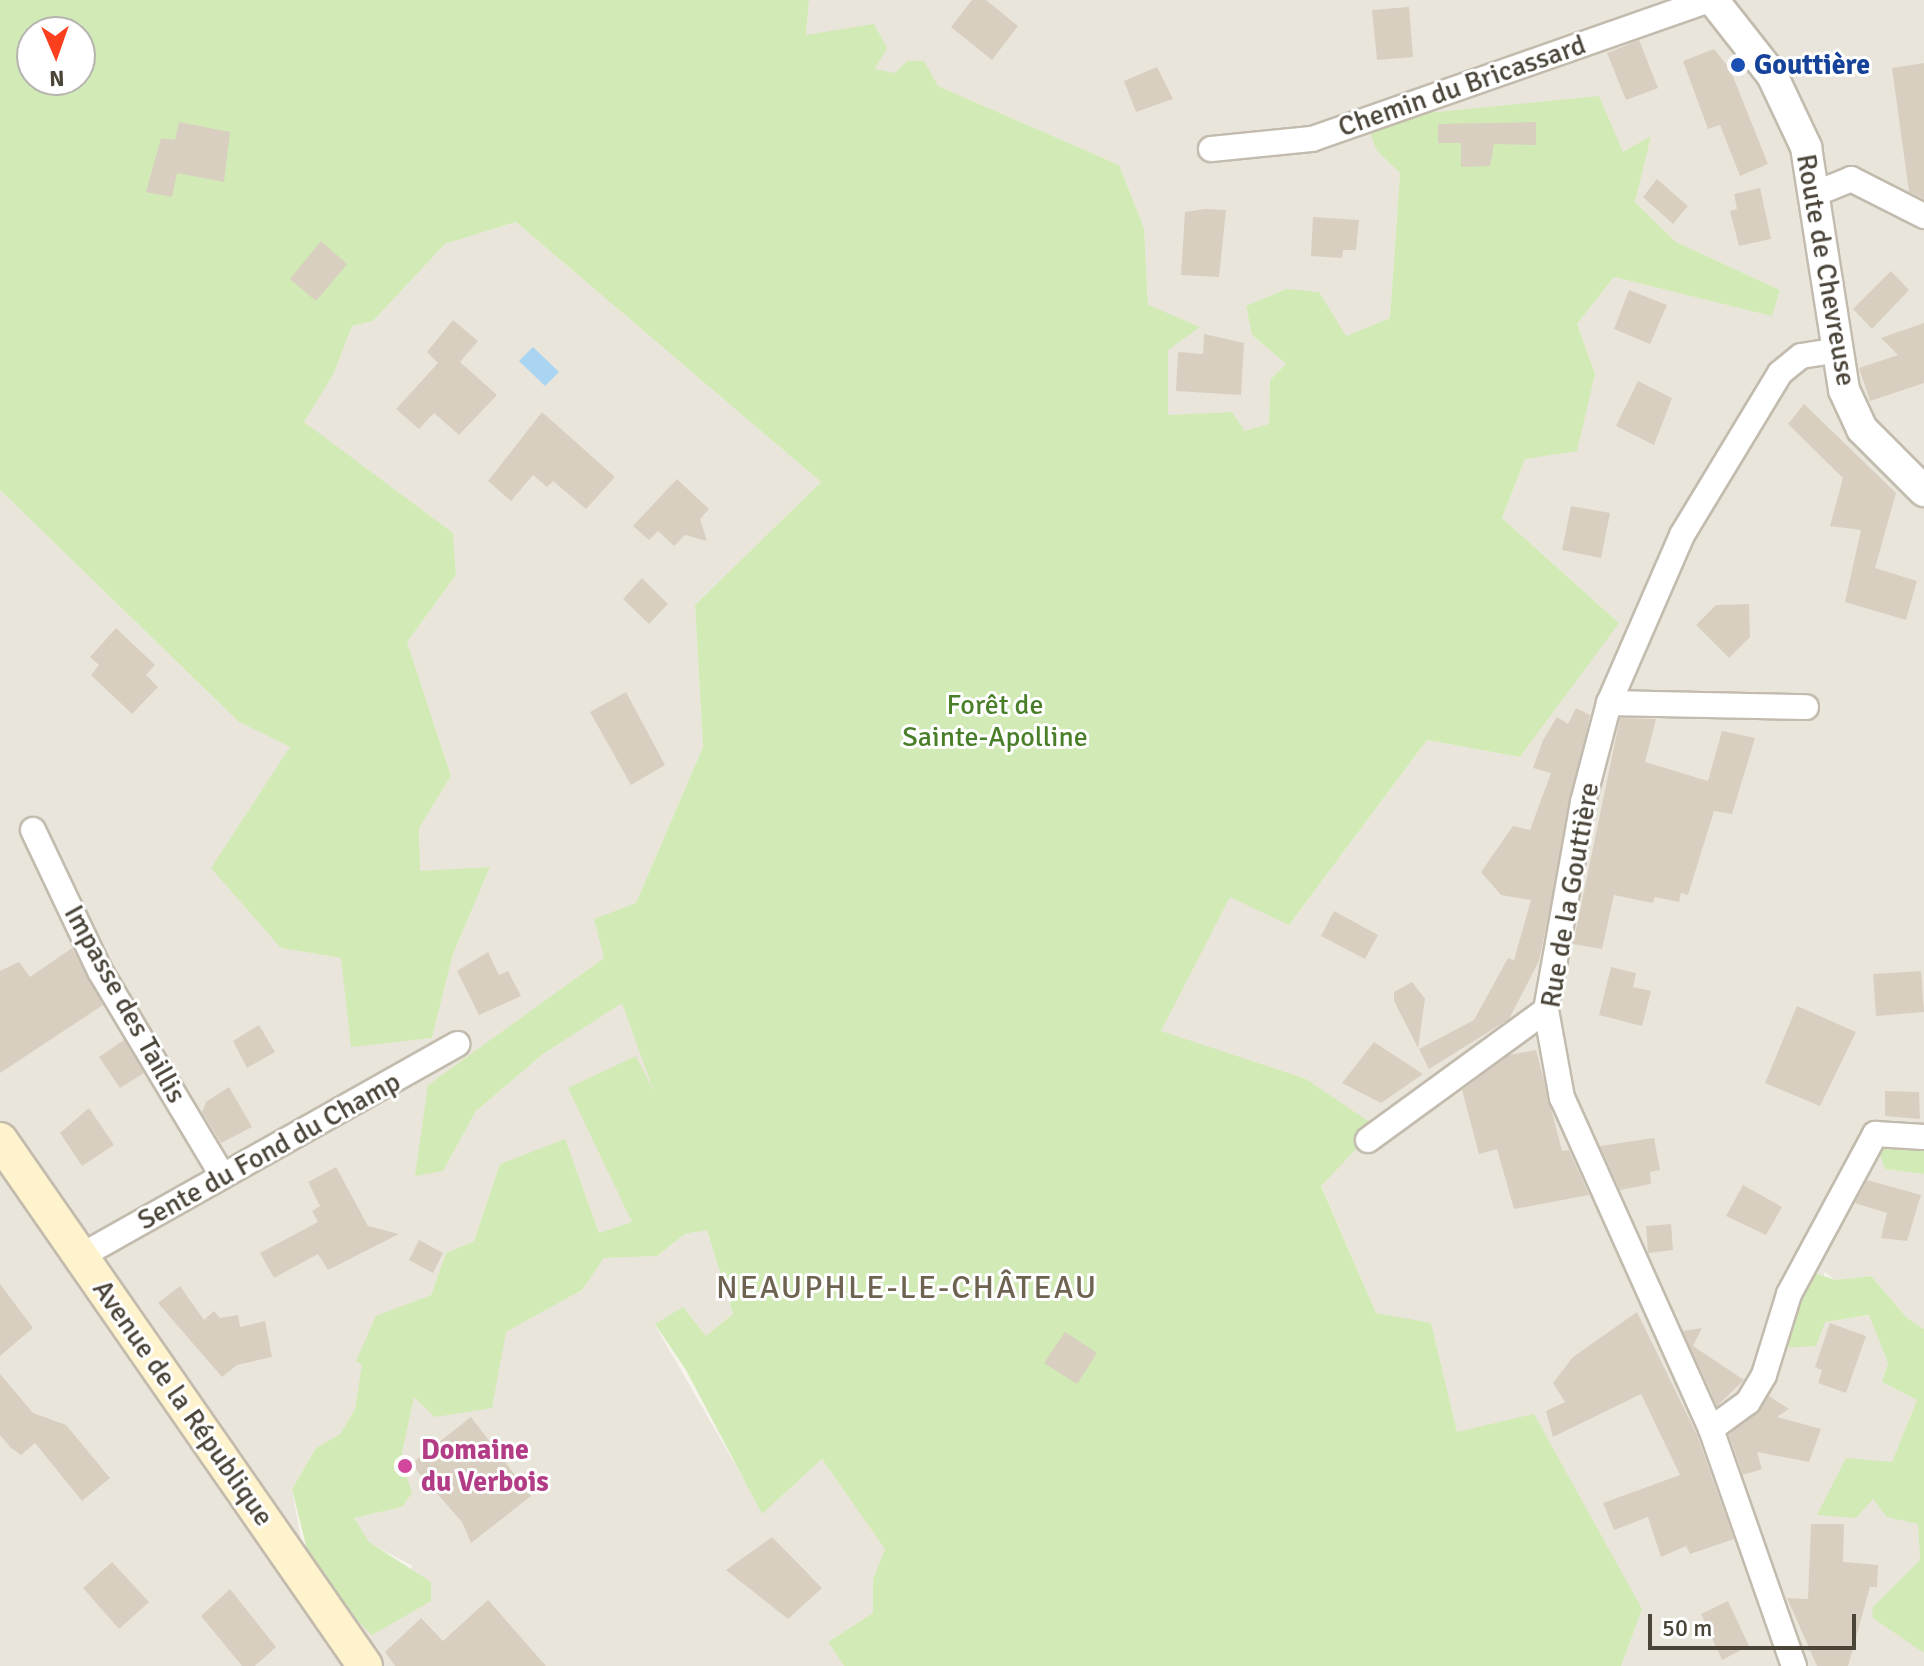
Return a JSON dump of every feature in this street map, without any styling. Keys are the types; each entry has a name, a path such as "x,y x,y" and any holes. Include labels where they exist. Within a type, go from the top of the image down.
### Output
{"main road":[{"name":"Avenue de la République","path":"0,1140 365,1666"}],"street":[{"name":"Chemin du Bricassard","path":"1211,149 1312,139 1711,0"},
{"name":"Route de Chevreuse","path":"1711,0 1774,78 1806,147 1817,193 1834,351 1862,429 1924,491"},
{"path":"1817,193 1851,179 1924,216"},
{"name":"Rue de la Gouttière","path":"1794,1666 1711,1429 1562,1098 1546,1010 1583,802 1609,703 1682,535 1780,373 1801,356 1834,351"},
{"path":"1609,703 1806,707"},
{"name":"Impasse des Taillis","path":"33,830 100,971 222,1175"},
{"path":"1368,1140 1546,1010"},
{"name":"Sente du Fond du Champ","path":"81,1256 457,1044"},
{"path":"1711,1429 1730,1420 1764,1375 1789,1294 1875,1134 1924,1137"}],"shaded area":[{"path":"809,0 1924,0 1924,1147 1885,1169 1924,1174 1924,1329 1907,1318 1871,1276 1836,1280 1824,1272 1824,1322 1870,1315 1888,1363 1882,1382 1917,1400 1892,1463 1864,1503 1873,1499 1918,1524 1920,1560 1872,1608 1924,1653 1924,1666 1621,1666 1642,1608 1457,1432 1431,1324 1376,1313 1321,1185 1376,1127 1306,1079 1160,1032 1230,896 1290,924 1427,740 1520,757 1618,622 1502,518 1525,459 1595,374 1577,324 1614,277 1771,315 1780,290 1676,242 1635,202 1650,137 1623,152 1377,151 1400,173 1390,318 1346,336 1286,289 1246,306 1252,335 1286,364 1270,380 1269,425 1245,431 1232,412 1168,416 1168,350 1148,305 1144,228 1119,165 938,86 875,69 806,35"},
{"path":"516,222 821,482 695,605 703,747 636,903 604,958 429,1085 443,1171 476,1111 543,1054 622,1002 658,1102 632,1222 599,1233 565,1140 500,1164 474,1241 446,1253 431,1295 376,1317 355,1409 340,1434 316,1448 292,1489 304,1556 372,1635 413,1566 369,1543 354,1518 402,1507 401,1458 414,1396 506,1332 582,1290 604,1258 657,1256 685,1234 707,1230 733,1314 706,1337 655,1325 763,1513 822,1459 886,1549 873,1579 873,1613 828,1642 844,1666 0,1666 0,490 239,722 290,747 281,948 342,958 351,1046 432,1038 453,954 490,867 420,872 419,828 451,776 407,642 456,575 453,533 303,422 334,373 352,326 373,321 445,244"}],"green space":[{"name":"Forêt de Sainte-Apolline","path":"0,0 809,0 806,35 874,24 887,48 875,69 895,73 907,61 924,61 938,86 1119,165 1144,228 1148,305 1200,327 1168,350 1168,415 1232,412 1245,431 1269,424 1270,380 1286,364 1252,335 1246,306 1286,289 1319,292 1346,336 1390,318 1400,173 1377,151 1370,132 1428,113 1599,96 1623,152 1651,136 1635,202 1676,242 1780,290 1772,316 1614,277 1577,324 1595,374 1577,451 1525,459 1502,518 1619,623 1520,757 1427,740 1289,925 1230,897 1161,1031 1306,1079 1377,1127 1321,1186 1376,1313 1431,1323 1457,1432 1534,1414 1642,1609 1621,1666 844,1666 828,1642 873,1613 873,1579 885,1549 822,1459 762,1514 686,1370 655,1324 683,1307 706,1336 733,1314 707,1230 685,1234 657,1256 604,1258 582,1290 506,1332 492,1408 435,1417 414,1397 401,1458 412,1493 402,1507 354,1518 369,1542 431,1582 431,1601 372,1635 314,1578 292,1489 316,1448 340,1434 355,1409 362,1365 356,1361 376,1316 431,1295 446,1253 474,1241 500,1164 565,1139 599,1233 632,1222 568,1088 636,1056 654,1092 622,1003 543,1054 476,1111 443,1171 415,1176 428,1085 604,958 594,919 636,903 703,747 695,605 821,482 516,222 445,244 373,321 352,326 334,373 304,422 453,533 456,575 407,642 451,776 419,828 420,871 490,867 453,954 432,1038 351,1047 341,958 281,948 211,868 290,747 239,722 0,490"},
{"path":"1877,1146 1924,1147 1924,1174 1885,1169"},
{"path":"1811,1272 1836,1280 1871,1276 1907,1318 1924,1329 1924,1653 1873,1618 1872,1608 1920,1560 1918,1524 1887,1517 1873,1499 1856,1518 1817,1515 1846,1458 1892,1462 1917,1400 1882,1382 1888,1363 1869,1315 1825,1322 1816,1346 1780,1348"}],"water":[{"path":"533,347 559,372 545,386 519,361"}],"building":[{"path":"972,0 986,0 1018,26 992,60 951,27"},
{"path":"1409,7 1413,57 1377,60 1372,10"},
{"path":"1639,40 1658,88 1626,100 1607,53"},
{"path":"1714,49 1730,69 1768,164 1740,176 1720,125 1708,129 1683,61"},
{"path":"1924,63 1924,199 1909,192 1892,68"},
{"path":"1157,67 1173,99 1136,112 1124,81"},
{"path":"179,122 230,132 224,182 177,173 172,197 146,192 161,138 175,140"},
{"path":"1536,122 1536,145 1494,144 1490,166 1461,167 1461,143 1438,143 1438,124"},
{"path":"1657,179 1688,206 1673,224 1643,197"},
{"path":"1760,188 1771,239 1739,246 1730,211 1737,209 1734,194"},
{"path":"1226,210 1219,277 1181,275 1185,212"},
{"path":"1313,217 1359,220 1356,250 1343,250 1342,258 1311,256"},
{"path":"321,241 347,264 316,301 290,279"},
{"path":"1891,271 1909,290 1872,329 1853,309"},
{"path":"1629,290 1667,305 1650,344 1614,329"},
{"path":"453,320 478,341 460,362 497,395 459,435 434,413 419,429 396,409 438,363 427,352"},
{"path":"1924,323 1924,383 1870,401 1859,368 1898,355 1881,338"},
{"path":"1204,334 1244,343 1241,395 1176,391 1178,352 1203,354"},
{"path":"1638,381 1672,398 1654,445 1616,426"},
{"path":"1804,404 1896,493 1875,568 1917,581 1906,620 1845,602 1861,530 1830,526 1843,478 1788,424"},
{"path":"542,412 615,477 586,509 553,481 547,487 533,475 511,501 488,481"},
{"path":"677,479 709,509 700,519 707,541 685,535 674,546 658,531 649,540 633,526"},
{"path":"1571,506 1610,513 1601,558 1562,550"},
{"path":"642,578 668,604 649,624 623,599"},
{"path":"1749,604 1750,637 1729,658 1696,625 1716,605"},
{"path":"116,628 155,665 146,675 158,687 132,714 91,675 99,665 90,657"},
{"path":"626,692 665,765 631,785 590,712"},
{"path":"1576,708 1590,715 1539,961 1509,1019 1429,1069 1419,1049 1474,1020 1508,958 1514,960 1531,900 1501,895 1481,872 1513,826 1530,830 1551,773 1533,768 1543,740 1557,717 1568,724"},
{"path":"1620,718 1656,719 1645,762 1708,781 1722,731 1755,738 1732,814 1714,811 1688,895 1681,893 1679,902 1655,897 1653,903 1614,895 1602,949 1573,944"},
{"path":"1334,911 1378,935 1365,959 1321,936"},
{"path":"72,948 103,1005 0,1073 0,971 19,962 30,977"},
{"path":"488,952 499,975 508,971 521,996 479,1015 457,971"},
{"path":"1611,967 1636,973 1633,987 1651,991 1642,1026 1599,1015"},
{"path":"1921,971 1924,1012 1876,1016 1873,974"},
{"path":"1412,982 1425,999 1418,1048 1394,1001 1394,992"},
{"path":"1797,1006 1856,1032 1820,1106 1765,1083"},
{"path":"259,1025 275,1052 247,1068 233,1041"},
{"path":"124,1040 144,1073 120,1088 99,1057"},
{"path":"1374,1042 1423,1074 1381,1103 1342,1083"},
{"path":"1536,1050 1562,1151 1569,1150 1589,1195 1514,1209 1497,1149 1479,1154 1462,1090 1509,1055"},
{"path":"229,1087 252,1127 221,1143 202,1112 206,1102"},
{"path":"1885,1091 1919,1092 1920,1119 1885,1116"},
{"path":"89,1108 114,1145 82,1166 60,1133"},
{"path":"1654,1138 1660,1170 1650,1172 1651,1184 1620,1190 1600,1146"},
{"path":"336,1167 368,1226 399,1234 328,1270 318,1254 274,1278 260,1253 318,1222 312,1211 320,1206 308,1182"},
{"path":"1867,1180 1921,1195 1907,1241 1881,1238 1887,1213 1855,1203"},
{"path":"1743,1185 1782,1207 1766,1235 1726,1216"},
{"path":"1671,1224 1673,1250 1648,1253 1646,1226"},
{"path":"419,1240 443,1253 433,1273 409,1260"},
{"path":"0,1284 33,1328 0,1356"},
{"path":"180,1286 204,1320 214,1311 220,1318 238,1315 240,1327 265,1321 272,1357 237,1365 222,1377 158,1303"},
{"path":"1637,1312 1697,1435 1734,1539 1690,1554 1686,1546 1661,1557 1648,1517 1614,1530 1603,1503 1680,1475 1641,1394 1553,1437 1546,1411 1565,1402 1553,1383 1573,1357"},
{"path":"1830,1323 1866,1336 1846,1393 1818,1383 1822,1370 1815,1367"},
{"path":"1702,1328 1693,1346 1744,1380 1717,1406 1683,1331"},
{"path":"1065,1332 1097,1353 1077,1384 1044,1363"},
{"path":"0,1374 33,1413 66,1425 110,1478 82,1501 35,1443 21,1455 11,1448 0,1435"},
{"path":"1769,1396 1789,1409 1777,1417 1821,1429 1809,1462 1757,1452 1762,1469 1743,1475 1729,1435"},
{"path":"471,1417 531,1496 471,1543 462,1522 411,1464"},
{"path":"1811,1524 1844,1524 1843,1562 1878,1565 1877,1587 1870,1587 1848,1666 1817,1666 1787,1598 1808,1599"},
{"path":"772,1537 822,1588 788,1619 726,1570"},
{"path":"112,1562 149,1602 119,1629 83,1588"},
{"path":"230,1589 276,1647 255,1666 242,1666 201,1616"},
{"path":"488,1600 546,1666 395,1666 385,1652 421,1618 443,1641"},
{"path":"1728,1601 1749,1646 1722,1660 1701,1614"}],"place":[{"name":"Gouttière","path":"1738,65"},
{"name":"Domaine du Verbois","path":"405,1466"}],"district":[{"name":"NEAUPHLE-LE-CHÂTEAU","path":"907,1288"}]}
